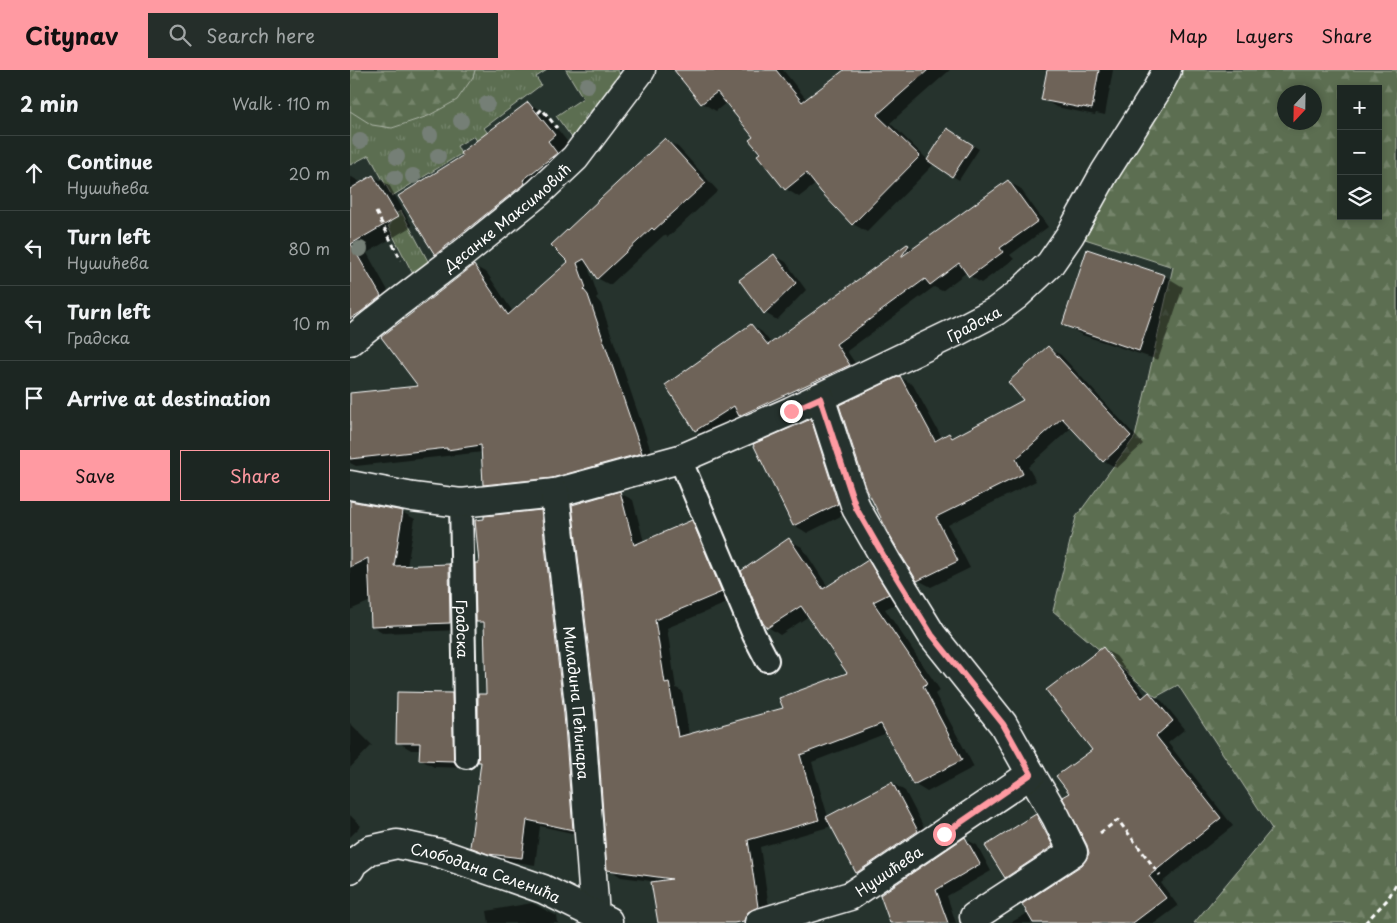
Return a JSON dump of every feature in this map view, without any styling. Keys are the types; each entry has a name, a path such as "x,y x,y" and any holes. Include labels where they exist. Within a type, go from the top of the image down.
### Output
{"street":[{"name":"Десанке Максимовић","path":"350,341 538,193 575,158 640,70"},
{"name":"Градска","path":"350,485 413,497 460,503 555,492 680,459 820,398 996,311 1017,295 1050,264 1070,235 1105,172 1167,70"},
{"path":"820,398 856,508 932,635 1003,724 1056,817 1073,852 974,917"},
{"name":"Миладина Пећинара","path":"555,492 603,919"},
{"name":"Нушићева","path":"759,923 850,896 1031,774"},
{"name":"Слободана Селенића","path":"350,869 353,864 370,850 397,844 439,853 543,889 603,919"}],"lane":[{"path":"680,459 754,635 767,660"},
{"name":"Градска","path":"460,503 466,757"}],"path":[{"path":"538,113 542,109 551,120"},
{"path":"376,212 384,224 402,265"},
{"path":"1073,852 1118,820 1160,875"},
{"path":"1365,923 1388,900 1397,882"}],"green space":[{"path":"350,70 475,70 473,77 457,100 428,116 392,128 372,125 350,111"},
{"path":"475,70 547,70 536,77 541,85 484,128 502,152 489,161 474,136 457,146 461,154 392,196 369,155 350,165 350,111 473,77"},
{"path":"566,70 617,70 621,75 601,102 587,114 573,139 556,116 583,98"},
{"path":"1178,70 1397,70 1397,923 1194,923 1272,829 1178,685 1156,697 1053,611 1076,517 1135,437 1173,267 1085,239 1137,138"},
{"path":"401,211 429,263 413,274 388,226 391,224 388,217"}],"building":[{"path":"674,70 776,70 802,102 844,70 928,70 877,115 920,156 852,225 806,173 785,190 757,155 760,153 749,140 753,137 717,92 701,104"},
{"path":"1047,70 1099,70 1092,109 1041,100"},
{"path":"528,102 555,135 548,141 557,153 523,180 525,183 435,255 398,196 462,156 460,153"},
{"path":"947,128 973,145 952,177 927,160"},
{"path":"665,138 706,183 654,230 652,228 597,279 584,259 577,263 586,288 584,290 588,295 642,453 552,478 483,485 481,445 350,459 350,393 418,386 381,337 474,265 508,315 568,262 551,245"},
{"path":"373,175 398,217 351,244 381,296 350,319 350,189"},
{"path":"1008,180 1038,221 1000,248 1003,252 969,277 959,263 930,285 925,279 836,344 850,365 739,416 734,406 695,431 665,385 751,324 768,345 907,244 909,245 901,257"},
{"path":"1087,249 1165,275 1139,351 1062,325"},
{"path":"774,254 796,283 764,314 739,280"},
{"path":"1048,346 1131,436 1103,462 1062,418 1016,459 1023,474 936,517 958,561 917,581 891,538 867,490 839,405 900,376 935,441 949,433 952,438 1023,400 1008,382"},
{"path":"811,419 838,504 793,526 753,444"},
{"path":"620,491 634,545 692,520 722,592 655,620 665,683 669,682 678,737 783,708 779,698 847,673 801,606 767,628 763,623 741,571 789,538 823,589 868,560 889,594 873,602 928,683 923,686 962,760 913,785 881,724 800,755 819,820 748,840 758,907 748,912 744,921 734,923 658,923 651,882 672,879 607,870 596,712 572,505"},
{"path":"350,501 403,511 394,566 449,564 450,623 371,626 368,558 350,567"},
{"path":"541,510 564,714 573,830 527,820 522,858 488,854 470,847 481,762 478,762 478,694 486,694 484,622 476,622 475,563 479,563 475,520 484,519 484,516"},
{"path":"1103,647 1142,698 1149,692 1173,721 1156,736 1221,818 1149,876 1166,898 1133,923 1033,923 1022,904 1082,865 1089,853 1087,845 1062,797 1069,793 1056,776 1092,750 1046,690"},
{"path":"397,692 452,693 454,761 419,760 420,743 396,743"},
{"path":"892,782 918,831 856,873 826,817"},
{"path":"1036,814 1053,846 1005,878 985,846"},
{"path":"965,837 980,864 936,890 948,923 890,923 880,895"}],"route":[{"path":"791,411 820,398 856,508 932,635 1003,724 1031,774 944,834"}]}
